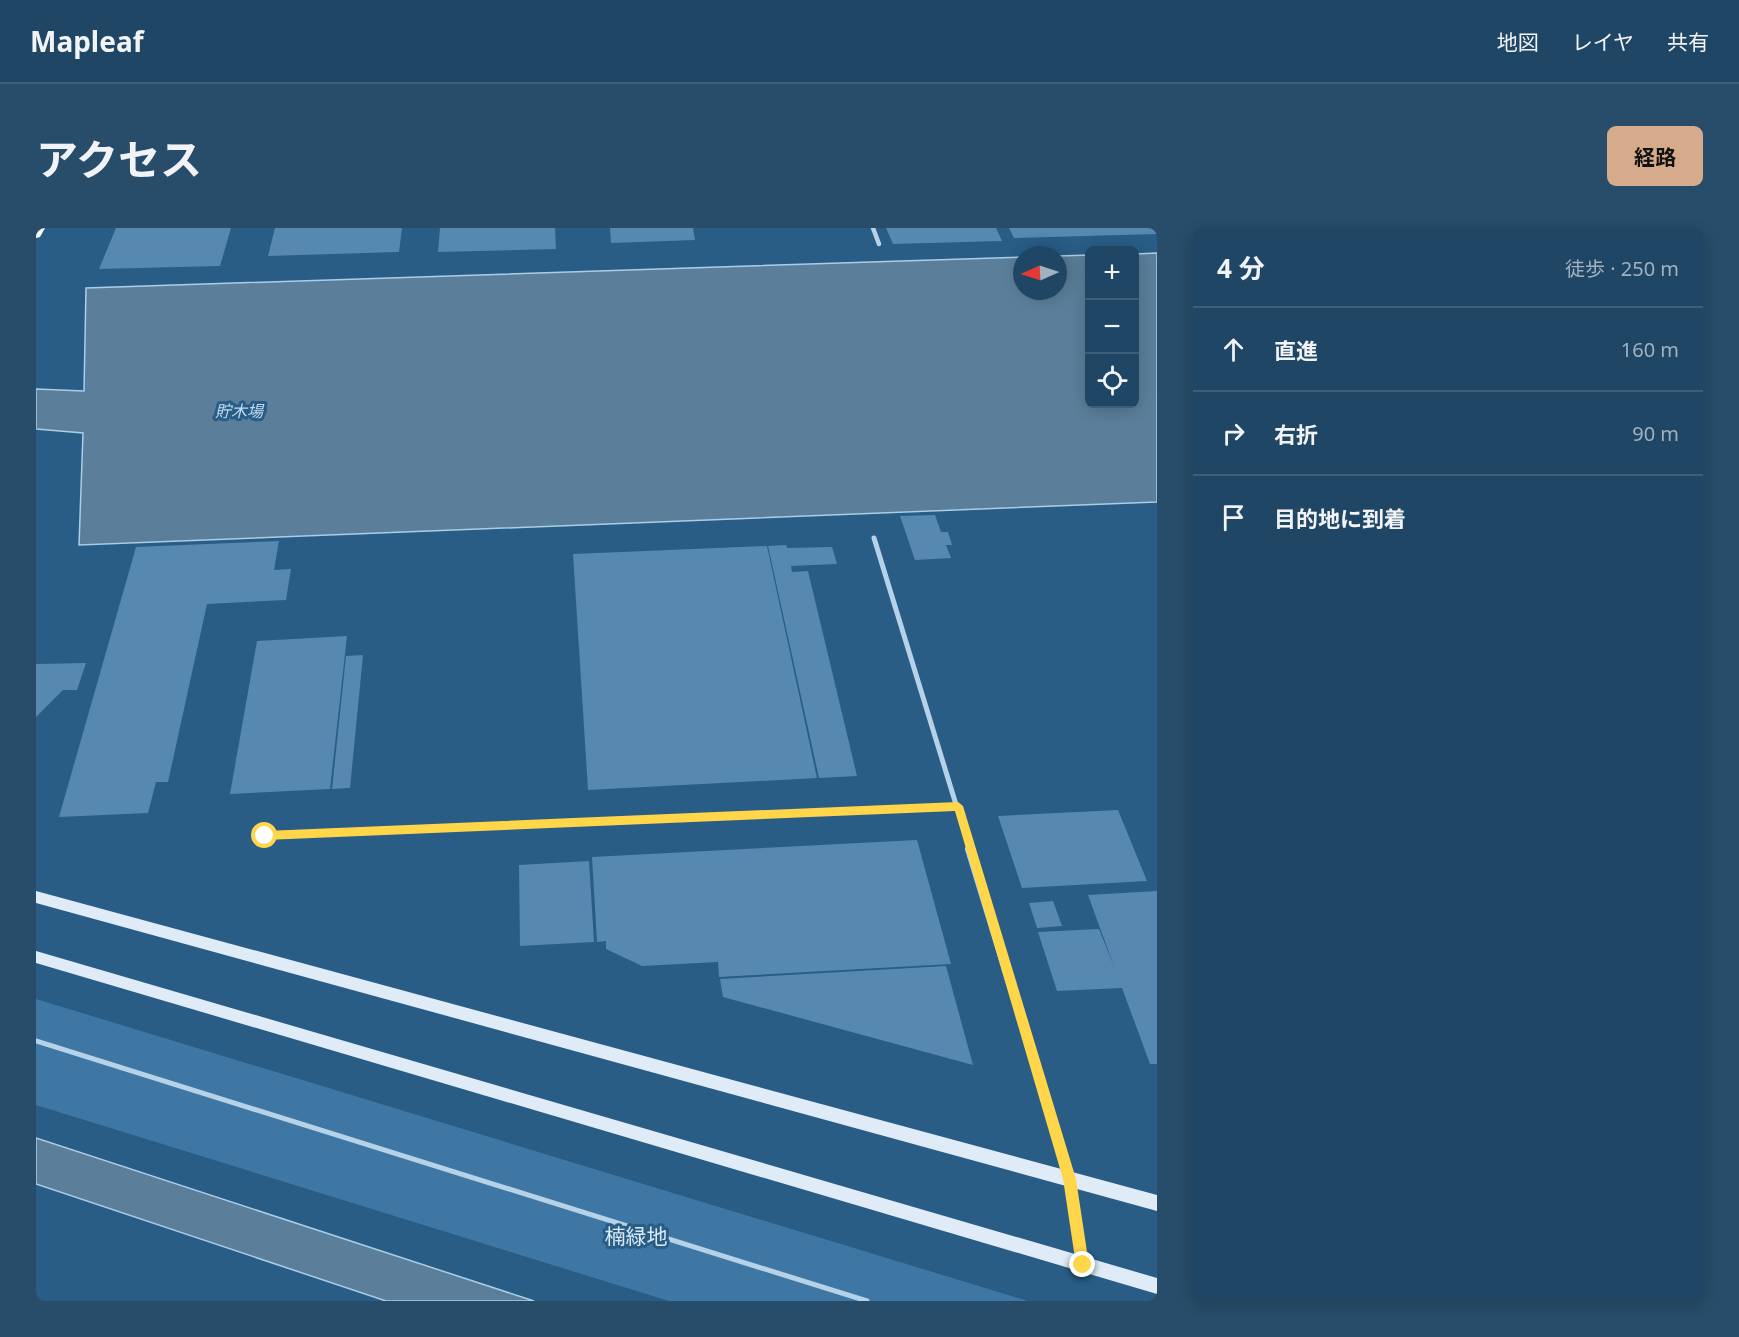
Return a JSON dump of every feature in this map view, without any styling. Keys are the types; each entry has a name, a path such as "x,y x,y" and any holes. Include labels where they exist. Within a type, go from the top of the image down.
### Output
{"highway":[{"path":"36,235 39,228"}],"street":[{"path":"873,228 879,244"},
{"path":"874,538 958,806 1070,1179 1083,1265"},
{"path":"265,836 958,806"},
{"path":"36,897 1157,1203"},
{"path":"36,957 1157,1286"}],"lane":[{"path":"36,1041 867,1301"}],"green space":[{"name":"楠緑地","path":"36,999 1028,1301 669,1301 36,1105"}],"water":[{"name":"貯木場","path":"1157,253 1157,502 79,545 83,433 36,429 36,389 84,391 86,288 1013,257 1013,300 1067,300 1067,256 1085,255 1085,408 1139,408 1139,254"},
{"path":"36,1138 534,1301 386,1301 36,1184"}],"building":[{"path":"116,228 231,228 220,266 99,269"},
{"path":"275,228 402,228 399,252 268,256"},
{"path":"440,228 555,228 556,249 438,252"},
{"path":"610,228 693,228 695,240 611,243"},
{"path":"886,228 996,228 1002,241 893,244"},
{"path":"1009,228 1157,228 1157,234 1014,238"},
{"path":"935,515 941,532 948,532 952,545 946,545 951,558 915,560 900,516"},
{"path":"279,541 274,570 291,569 286,600 207,604 168,782 156,782 148,813 59,817 136,547"},
{"path":"786,545 787,548 832,547 837,564 791,566 792,572 808,571 857,776 819,778 768,546"},
{"path":"767,546 817,778 588,790 573,554"},
{"path":"347,636 330,789 230,794 257,641"},
{"path":"363,655 350,788 332,789 346,656"},
{"path":"86,663 77,690 63,690 36,717 36,664"},
{"path":"1118,810 1147,881 1022,888 998,816"},
{"path":"917,840 951,964 719,977 718,962 642,966 606,949 606,941 597,942 592,857"},
{"path":"589,861 594,942 520,946 519,865"},
{"path":"1157,891 1157,1064 1150,1064 1122,988 1057,991 1038,932 1099,929 1115,969 1088,895"},
{"path":"1053,901 1062,926 1037,928 1029,903"},
{"path":"946,966 973,1065 723,997 720,979"}],"route":[{"path":"265,836 958,806 1070,1179 1083,1265"}]}
